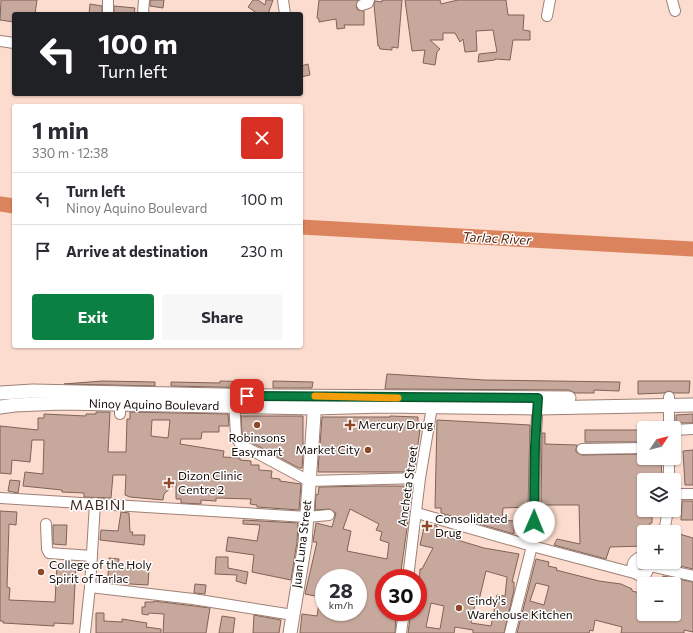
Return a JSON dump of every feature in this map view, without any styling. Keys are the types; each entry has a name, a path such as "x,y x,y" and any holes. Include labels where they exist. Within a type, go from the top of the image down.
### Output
{"main road":[{"name":"Ninoy Aquino Boulevard","path":"0,393 33,391 234,401 315,402 538,403 669,401 693,397"},
{"name":"Ninoy Aquino Boulevard","path":"0,407 15,405 61,404 120,409 172,404 234,401"},
{"name":"Ninoy Aquino Boulevard","path":"669,401 693,405"},
{"name":"Juan Luna Street","path":"290,633 308,516 309,480 315,402"}],"street":[{"path":"108,0 108,12"},
{"path":"143,12 144,0"},
{"path":"283,0 285,12"},
{"path":"547,16 550,0"},
{"path":"672,0 675,11"},
{"path":"0,40 12,43"},
{"path":"234,401 236,440 240,444 309,480 420,478"},
{"path":"669,401 669,421"},
{"name":"Ancheta Street","path":"409,569 420,478 433,402"},
{"path":"510,633 532,546 535,513 535,446 538,403"},
{"path":"681,430 693,429"},
{"path":"582,449 637,448"},
{"path":"681,494 693,494"},
{"path":"0,498 308,516 329,515"},
{"path":"86,633 96,503"},
{"path":"417,513 642,576 649,571 649,569"},
{"path":"46,524 47,549 49,553 92,556"},
{"path":"634,573 632,566 637,559"},
{"path":"669,569 693,576"},
{"path":"90,587 193,599 293,615"},
{"path":"401,633 403,621"}],"building":[{"path":"1,0 37,0 35,12 12,12 12,22 0,20"},
{"path":"150,0 164,0 163,8 150,6"},
{"path":"253,0 258,0 265,5 266,0 273,0 269,12 255,12 248,7"},
{"path":"319,0 358,0 356,7 358,10 364,11 364,25 344,25 345,28 337,29 336,19 319,22 319,19 317,18"},
{"path":"382,0 402,0 398,48 392,47 392,50 380,49 378,46 374,5 375,1 382,2"},
{"path":"405,0 440,0 441,4 458,0 506,0 508,15 524,15 523,30 530,31 530,40 513,40 510,60 495,59 478,62 479,54 497,52 493,30 476,31 477,51 465,52 463,39 460,42 455,33 443,33 443,40 430,40 440,49 437,52 435,65 423,63 425,50 412,51"},
{"path":"90,4 102,6 102,12 89,12"},
{"path":"114,6 135,8 134,12 114,12"},
{"path":"308,64 310,75 303,77 303,65"},
{"path":"387,374 484,380 620,382 619,391 594,390 594,393 575,393 569,390 385,389"},
{"path":"102,381 155,382 155,386 64,384"},
{"path":"220,381 260,382 260,388 171,386 171,382 220,383"},
{"path":"273,381 313,382 312,388 273,388"},
{"path":"638,381 690,381 689,393 674,393 669,391 664,393 638,394"},
{"path":"96,412 110,412 108,452 126,452 127,419 130,419 130,412 228,414 229,426 219,426 219,432 202,432 201,439 181,439 180,444 224,451 223,457 240,458 240,460 251,461 251,465 259,465 259,470 272,471 271,478 301,484 299,510 257,507 257,505 250,504 251,499 216,498 216,501 201,500 201,504 181,503 181,499 176,499 176,483 164,494 163,500 130,497 125,495 126,475 113,475 111,498 84,497 84,493 62,492 62,490 23,486 25,472 43,474 44,440 32,440 30,462 12,460 11,474 0,473 0,426 38,430 38,418 44,418 44,414 86,416 86,414 96,414","holes":["152,420 170,420 168,438 151,436"]},
{"path":"693,414 693,423 681,423 681,421 676,421 676,415"},
{"path":"241,416 303,416 303,444 306,449 303,455 302,468 299,468 245,439 242,434"},
{"name":"Market City","path":"322,417 418,417 418,430 420,430 414,472 318,472 319,456 317,450 320,445"},
{"path":"437,420 530,425 528,507 503,508 502,520 514,521 514,534 441,513 441,508 435,508"},
{"path":"585,430 637,430 637,442 585,442"},
{"path":"542,433 545,433 545,444 577,445 576,452 582,455 637,454 637,465 661,465 662,473 637,473 637,517 652,517 652,523 650,523 649,525 637,525 637,546 610,547 606,559 554,545 557,539 580,544 579,505 545,505 545,507 541,507"},
{"path":"693,450 693,485 685,485 683,451"},
{"path":"10,480 20,481 18,493 8,491"},
{"path":"413,486 401,569 375,569 375,621 396,621 395,633 300,633 302,614 315,616 315,621 367,621 367,569 315,569 315,596 305,594 317,542 313,542 316,523 332,527 336,513 329,509 315,510 316,494 318,495 319,487","holes":["350,509 379,524 376,530 382,532 380,540 389,543 387,559 347,551 351,531 343,529"]},
{"path":"682,501 693,501 693,520 681,520"},
{"path":"0,511 17,512 16,525 9,524 7,587 10,588 9,600 55,602 57,563 76,564 73,624 54,623 54,626 3,623 3,621 0,621"},
{"path":"121,512 129,513 130,532 133,532 132,535 145,535 144,545 100,540 101,530 118,531"},
{"path":"243,520 298,523 297,542 291,580 252,572 254,555 226,551 228,537 257,541 260,525 243,524"},
{"path":"425,523 437,526 436,532 444,536 484,548 519,554 512,582 514,582 514,590 504,633 473,633 473,630 455,627 454,633 408,633 410,621 427,621 427,569 422,569 433,548 420,545","holes":["486,571 507,577 505,596 497,595 491,626 471,623 476,599 479,600","431,603 444,606 440,629 426,627"]},
{"path":"53,525 67,525 66,545 53,544"},
{"path":"681,534 693,538 693,569 681,566"},
{"path":"216,557 228,557 228,568 248,572 246,584 236,581 237,575 215,574"},
{"path":"109,558 119,559 118,566 124,568 149,569 148,585 113,583 113,577 108,576"},
{"path":"536,559 549,562 548,566 557,568 556,570 599,581 621,584 632,589 632,591 637,592 637,621 681,621 681,580 693,582 693,632 684,630 684,633 621,633 622,627 595,620 593,631 590,630 589,633 517,633","holes":["536,583 549,586 544,605 530,601"]},
{"path":"195,584 206,585 205,594 194,593"},
{"path":"154,601 210,608 206,633 163,633 164,614 142,614 142,607 145,607 145,602"},
{"path":"96,613 104,613 104,621 122,622 122,619 147,623 146,627 161,629 161,633 96,633"},
{"path":"254,615 281,620 279,633 253,633"},
{"path":"222,616 235,618 233,633 219,633"}],"waterway":[{"name":"Tarlac River","path":"0,204 12,206"},
{"name":"Tarlac River","path":"303,227 693,249"}],"slow traffic":[{"path":"315,396 398,398"}],"place":[{"name":"Robinsons Easymart","path":"257,425"},
{"name":"Mercury Drug","path":"350,425"},
{"name":"Market City","path":"368,450"},
{"name":"Dizon Clinic Centre 2","path":"169,483"},
{"name":"Consolidated Drug","path":"427,526"},
{"name":"College of the Holy Spirit of Tarlac","path":"41,572"},
{"name":"Cindy's Warehouse Kitchen","path":"459,608"}],"district":[{"name":"MABINI","path":"98,505"}],"route":[{"path":"247,396 538,398 535,446 534,522"}]}
